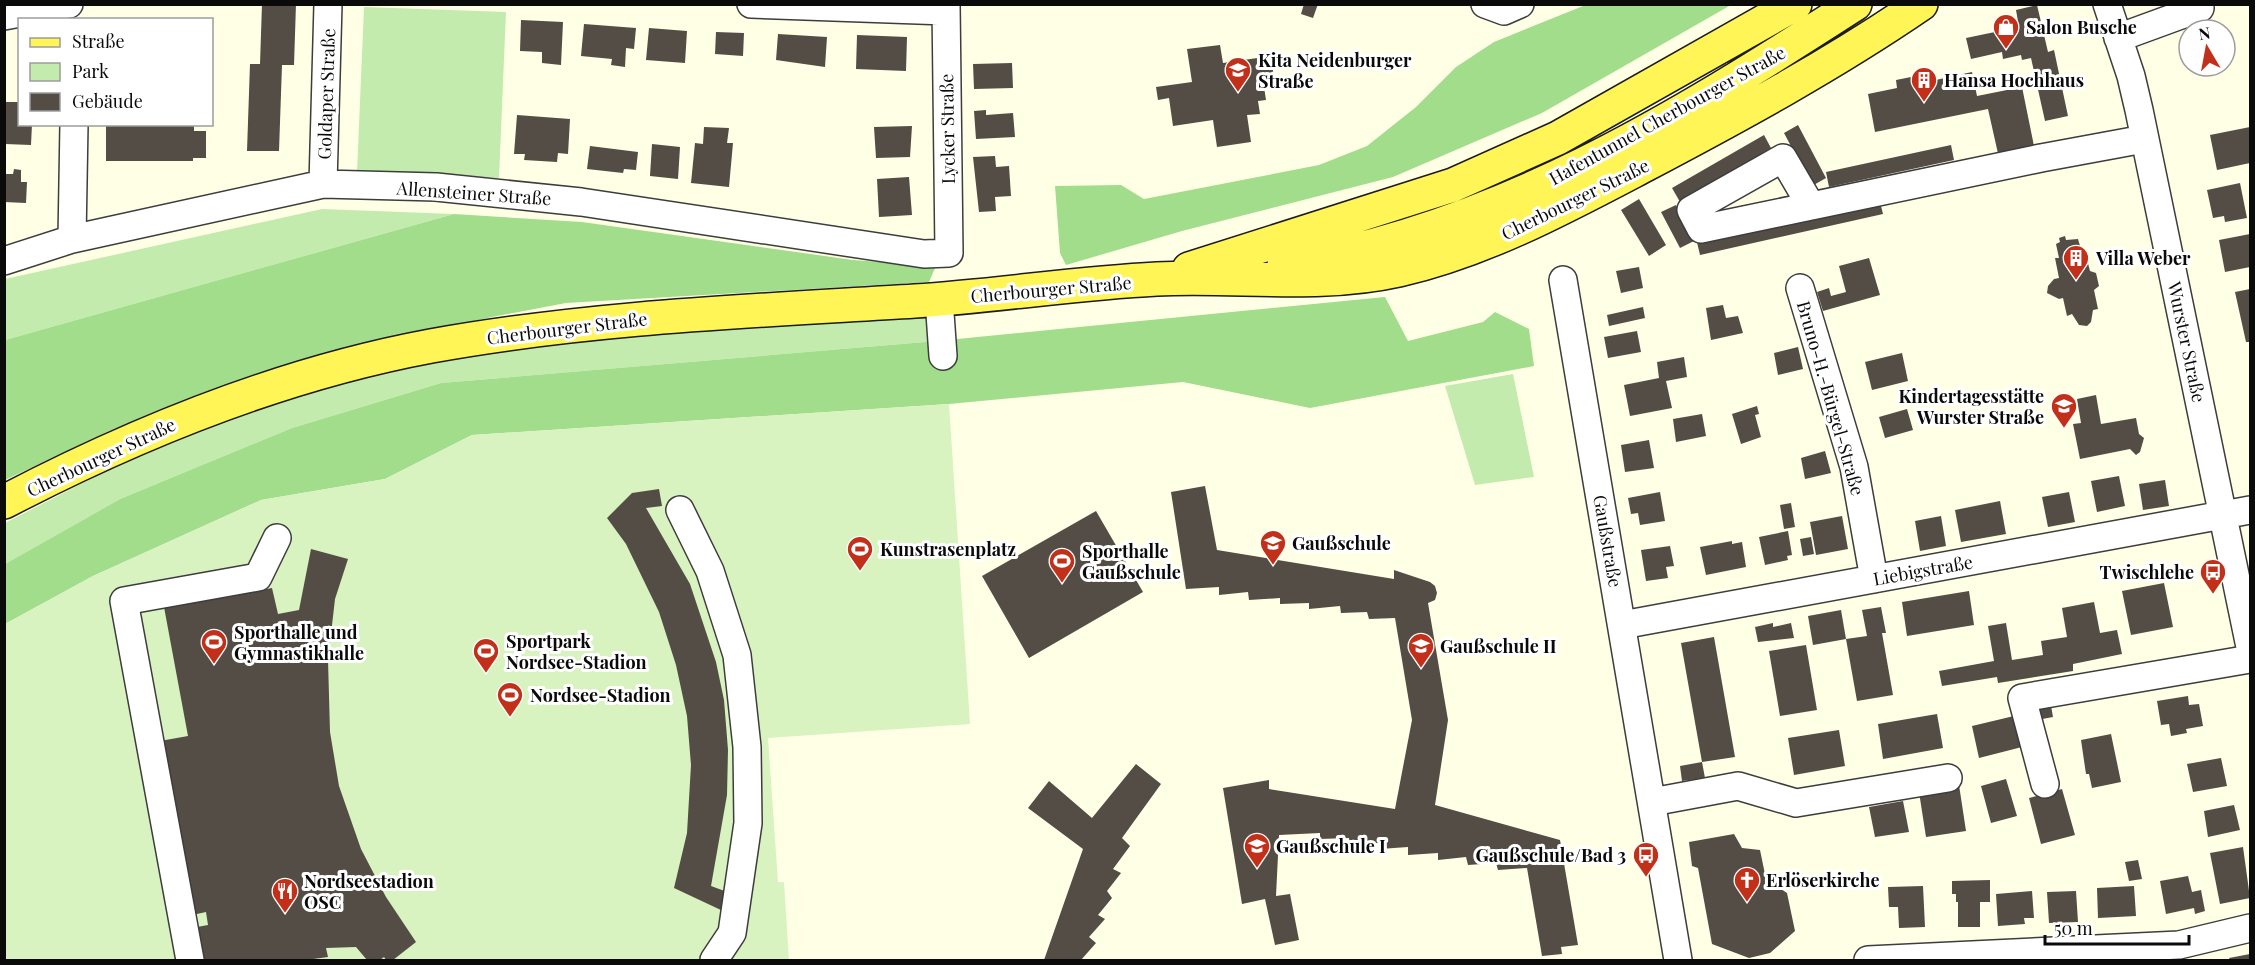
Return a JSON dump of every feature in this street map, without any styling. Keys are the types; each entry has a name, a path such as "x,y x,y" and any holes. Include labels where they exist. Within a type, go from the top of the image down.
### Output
{"main road":[{"name":"Cherbourger Straße","path":"1158,279 1453,185 1558,138 1795,4"},
{"name":"Hafentunnel Cherbourger Straße","path":"1158,279 1223,274 1324,258 1411,236 1494,206 1609,152 1786,49 1855,4"},
{"name":"Cherbourger Straße","path":"4,502 74,466 189,416 308,377 425,347 542,328 642,318 939,299 1158,279 1339,280 1401,269 1460,252 1546,217 1682,146 1858,47 1921,4"}],"street":[{"path":"4,16 69,4"},
{"name":"Goldaper Straße","path":"323,184 328,4"},
{"path":"751,4 946,8"},
{"name":"Wurster Straße","path":"2107,4 2131,76 2250,647"},
{"name":"Lycker Straße","path":"946,8 949,253"},
{"path":"2118,38 2200,9"},
{"path":"72,239 74,126"},
{"path":"1810,206 2144,139"},
{"name":"Allensteiner Straße","path":"4,261 72,239 323,184 435,188 581,202 924,254 949,253"},
{"name":"Gaußstraße","path":"1563,280 1678,960"},
{"name":"Bruno-H.-Bürgel-Straße","path":"1800,288 1854,467 1874,579"},
{"path":"939,299 943,356"},
{"path":"680,510 710,571 737,655 747,747 748,823 732,933 714,960"},
{"path":"2223,516 2250,510"},
{"name":"Liebigstraße","path":"1622,625 2223,516"},
{"path":"190,960 124,600 258,577 277,538"},
{"path":"2045,784 2022,698 2250,659"},
{"path":"1652,802 1738,786 1796,803 1948,778"},
{"path":"1868,960 2179,945 2250,928"}],"green space":[{"path":"1588,4 1731,5 1542,113 1393,177 1182,231 1066,265 1060,253 1055,186 1121,185 1144,199 1319,165 1367,146 1416,107 1456,67 1494,42"},
{"path":"364,7 506,12 499,178 357,172"},
{"path":"322,209 454,214 5,340 5,279"},
{"path":"454,214 582,222 853,260 936,266 929,282 566,303 333,352 226,386 109,431 5,480 5,340"},
{"path":"1385,297 1408,341 1483,322 1495,312 1529,329 1534,366 1310,408 1183,382 949,404 472,435 385,479 261,500 93,576 5,624 5,564 120,499 292,428 441,383 937,341"},
{"path":"933,312 937,341 441,383 292,428 120,499 5,564 5,523 116,466 212,424 326,386 502,349 641,333"},
{"path":"1513,374 1534,477 1475,485 1445,386"},
{"name":"Sportpark Nordsee-Stadion","path":"949,404 970,724 768,738 778,882 784,882 789,960 5,960 5,624 93,576 261,500 385,479 472,435"}],"building":[{"path":"262,4 296,4 294,65 282,65 279,151 247,151 250,64 260,64"},
{"path":"1304,4 1318,4 1313,18 1301,14"},
{"path":"2037,5 2048,52 2054,50 2068,116 2045,121 2031,58 2022,60 2021,55 2003,59 2002,52 1971,59 1966,38 2019,27 2016,10"},
{"path":"521,20 563,22 561,65 542,63 542,52 520,51"},
{"path":"584,24 636,28 634,49 626,48 625,67 611,65 612,59 581,56"},
{"path":"649,28 687,31 685,63 646,60"},
{"path":"716,32 744,33 743,56 715,54"},
{"path":"778,34 827,37 825,67 776,60"},
{"path":"857,35 907,37 906,71 856,69"},
{"path":"1220,45 1223,63 1271,56 1275,86 1264,87 1266,100 1258,101 1260,114 1247,115 1251,142 1217,147 1213,120 1173,126 1169,98 1158,100 1156,87 1192,82 1187,49"},
{"path":"1012,63 1013,88 974,89 973,64"},
{"name":"Hansa Hochhaus","path":"1972,72 1977,96 2022,87 2035,151 1999,158 1988,109 1875,132 1868,94 1897,88 1896,80 1921,75 1922,83"},
{"path":"5,102 18,102 18,126 32,126 31,145 5,144"},
{"path":"986,110 986,115 1013,113 1015,137 976,139 974,111"},
{"path":"517,115 570,119 568,154 558,153 557,162 524,160 525,154 514,154"},
{"path":"1798,125 1826,178 1812,186 1784,133"},
{"path":"106,126 194,126 194,131 206,131 206,158 193,158 193,161 106,161"},
{"path":"912,126 910,157 876,158 874,127"},
{"path":"704,127 729,128 727,143 733,143 729,187 691,183 695,143 703,144"},
{"path":"2250,127 2250,163 2217,170 2210,135"},
{"path":"1764,135 1771,148 1680,202 1672,188"},
{"path":"652,144 680,147 678,179 650,176"},
{"path":"1951,145 1954,160 1829,187 1826,172"},
{"path":"590,146 638,152 636,170 624,169 623,173 587,169"},
{"path":"995,156 996,167 1009,166 1011,196 995,197 996,211 979,212 973,157"},
{"path":"14,169 21,170 21,182 27,182 26,203 4,202 4,174 13,174"},
{"path":"909,177 912,215 879,217 877,179"},
{"path":"2240,183 2247,218 2225,222 2224,216 2213,218 2207,190"},
{"path":"1879,198 1883,214 1700,255 1696,238"},
{"path":"1639,199 1666,245 1649,256 1621,210"},
{"path":"1676,205 1694,241 1680,248 1661,212"},
{"path":"2250,234 2250,267 2225,272 2219,240"},
{"name":"Villa Weber","path":"2065,236 2066,240 2078,239 2082,253 2085,252 2090,271 2096,273 2099,286 2094,290 2098,309 2093,310 2091,322 2087,326 2079,325 2072,314 2067,316 2063,298 2059,299 2047,293 2048,286 2054,279 2059,278 2055,258 2059,258 2056,244 2060,242 2059,238"},
{"path":"1869,258 1880,295 1823,311 1817,292 1829,288 1831,296 1846,292 1839,266"},
{"path":"1639,267 1643,288 1621,293 1616,271"},
{"path":"2250,289 2250,342 2246,342 2235,292"},
{"path":"1723,305 1726,318 1738,316 1743,333 1711,340 1706,308"},
{"path":"1643,307 1645,318 1609,326 1607,315"},
{"path":"1637,331 1641,352 1608,358 1604,337"},
{"path":"1798,347 1803,369 1778,375 1774,353"},
{"path":"1902,353 1908,381 1872,390 1865,362"},
{"path":"1684,357 1687,377 1666,381 1672,408 1630,416 1624,385 1659,378 1657,362"},
{"path":"2096,395 2101,424 2136,418 2139,434 2144,438 2140,452 2136,455 2130,449 2080,459 2073,424 2081,423 2077,399"},
{"path":"1757,406 1759,414 1755,415 1761,437 1741,444 1732,414"},
{"path":"1907,409 1913,430 1885,438 1879,417"},
{"path":"1702,414 1706,436 1676,442 1673,419"},
{"path":"1649,440 1654,468 1625,472 1621,445"},
{"path":"1825,451 1831,473 1805,479 1801,458"},
{"path":"2119,476 2125,506 2097,512 2091,481"},
{"path":"2165,480 2169,506 2143,510 2139,484"},
{"path":"1205,486 1217,550 1394,579 1394,570 1430,582 1435,586 1437,593 1435,600 1428,603 1448,720 1435,805 1560,840 1578,945 1561,947 1562,954 1542,956 1527,868 1498,870 1496,863 1468,865 1466,857 1438,860 1438,853 1408,855 1408,847 1380,849 1378,843 1350,845 1349,838 1320,839 1320,833 1279,835 1276,896 1290,894 1299,940 1275,945 1265,899 1242,904 1223,788 1269,780 1269,789 1395,809 1412,720 1395,618 1369,619 1367,612 1341,613 1340,606 1309,609 1309,603 1280,604 1280,598 1249,600 1248,592 1219,595 1219,587 1186,589 1171,492"},
{"path":"659,489 662,506 646,508 690,584 716,662 724,700 728,750 727,795 711,886 730,893 723,911 674,888 687,833 691,765 687,716 676,665 659,612 626,544 607,518 632,493"},
{"path":"1660,492 1665,521 1640,525 1638,513 1631,514 1628,498"},
{"path":"2069,492 2075,522 2048,527 2042,497"},
{"path":"2000,501 2006,534 1961,542 1955,510"},
{"path":"1791,503 1795,527 1784,529 1780,505"},
{"name":"Sporthalle Gaußschule","path":"1096,511 1143,592 1029,658 982,576"},
{"path":"1842,516 1848,549 1816,555 1810,522"},
{"path":"1941,516 1946,546 1920,551 1915,521"},
{"path":"1788,531 1792,555 1787,556 1788,560 1765,565 1759,537"},
{"path":"1811,537 1814,554 1803,556 1800,539"},
{"path":"1732,541 1732,544 1742,542 1746,567 1706,575 1700,547"},
{"path":"1670,546 1674,566 1666,567 1668,578 1646,581 1641,550"},
{"path":"311,549 348,559 335,599 328,660 330,732 339,786 361,849 386,897 416,942 393,960 386,960 384,957 380,960 367,960 356,947 326,948 328,957 306,960 203,960 197,927 208,925 206,912 192,915 160,741 188,736 164,607 272,588 278,614 299,610"},
{"path":"2164,583 2173,627 2131,635 2122,591"},
{"path":"1969,591 1974,625 1907,636 1902,602"},
{"path":"2094,602 2100,633 2117,630 2122,654 2073,664 2073,671 1998,683 1997,677 1942,686 1939,671 1994,661 1988,626 2006,623 2012,660 2043,655 2041,641 2067,637 2062,608"},
{"path":"1881,607 1886,633 1882,633 1893,695 1857,701 1846,639 1867,636 1862,610"},
{"path":"1841,610 1846,639 1813,645 1808,616"},
{"path":"1773,623 1773,627 1791,623 1794,638 1758,642 1755,627"},
{"path":"1714,637 1735,757 1702,762 1681,643"},
{"path":"1806,645 1817,710 1780,716 1769,651"},
{"path":"2188,696 2189,705 2199,704 2203,726 2186,729 2187,733 2171,736 2169,724 2161,725 2157,701"},
{"path":"2050,700 2053,717 2037,720 2033,703"},
{"path":"1937,714 1943,748 1883,759 1878,724"},
{"path":"2014,716 2022,747 1979,758 1972,726"},
{"path":"1839,730 1845,766 1794,775 1788,738"},
{"path":"2111,734 2121,782 2092,788 2089,774 2086,774 2081,740"},
{"path":"2221,758 2227,786 2193,792 2187,764"},
{"path":"1702,762 1705,778 1682,781 1680,766"},
{"path":"1136,764 1161,784 1122,838 1130,846 1113,869 1121,873 1107,891 1112,898 1098,915 1105,919 1089,937 1096,943 1081,960 1044,960 1083,849 1028,808 1049,781 1092,818"},
{"path":"2006,779 2017,816 1991,823 1981,786"},
{"path":"1959,785 1966,831 1926,837 1919,792"},
{"path":"2062,789 2075,835 2041,844 2029,798"},
{"path":"1903,801 1909,832 1875,837 1869,807"},
{"path":"2234,805 2240,830 2208,837 2204,811"},
{"name":"Erlöserkirche","path":"1734,834 1742,848 1760,850 1766,879 1787,893 1795,931 1770,953 1749,958 1712,944 1698,868 1692,866 1689,842"},
{"path":"2243,847 2250,898 2220,904 2210,853"},
{"path":"2138,860 2142,879 2129,881 2125,862"},
{"path":"2188,876 2192,892 2201,890 2205,911 2195,914 2194,908 2166,914 2160,881"},
{"path":"1990,880 1990,902 1980,902 1980,927 1958,927 1958,902 1956,902 1956,894 1952,894 1952,881"},
{"path":"1923,886 1925,927 1899,928 1898,907 1889,907 1888,887"},
{"path":"2134,886 2136,916 2098,918 2097,888"},
{"path":"2032,891 2034,918 2024,918 2025,924 1998,926 1996,894"},
{"path":"2076,891 2078,922 2049,923 2047,892"},
{"path":"2250,954 2250,960 2230,960 2229,958"}],"place":[{"name":"Salon Busche","path":"2006,50"},
{"name":"Kita Neidenburger Straße","path":"1238,93"},
{"name":"Hansa Hochhaus","path":"1924,103"},
{"name":"Villa Weber","path":"2076,281"},
{"name":"Kindertagesstätte Wurster Straße","path":"2064,429"},
{"name":"Gaußschule","path":"1273,566"},
{"name":"Kunstrasenplatz","path":"860,572"},
{"name":"Sporthalle Gaußschule","path":"1062,584"},
{"name":"Twischlehe","path":"2213,595"},
{"name":"Sporthalle und Gymnastikhalle","path":"214,665"},
{"name":"Gaußschule II","path":"1421,669"},
{"name":"Sportpark Nordsee-Stadion","path":"486,674"},
{"name":"Nordsee-Stadion","path":"510,718"},
{"name":"Gaußschule I","path":"1257,869"},
{"name":"Gaußschule/Bad 3","path":"1646,878"},
{"name":"Erlöserkirche","path":"1747,903"},
{"name":"Nordseestadion OSC","path":"285,914"}]}
